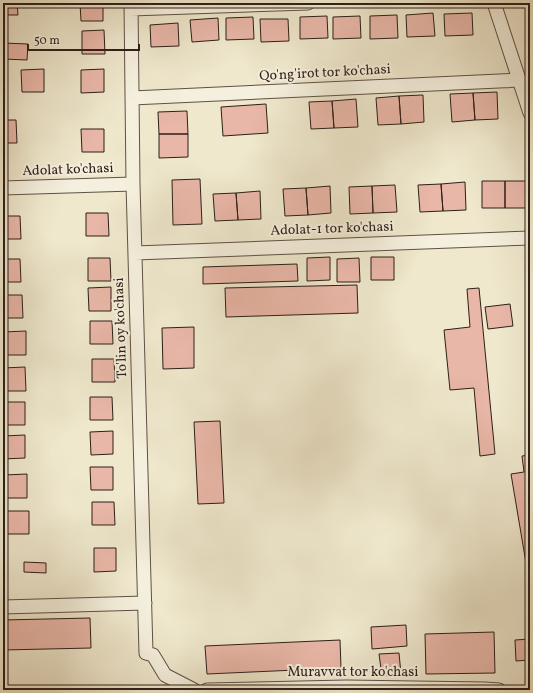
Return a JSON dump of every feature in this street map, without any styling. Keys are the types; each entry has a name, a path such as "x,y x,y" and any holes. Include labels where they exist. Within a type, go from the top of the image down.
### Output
{"street":[{"path":"131,6 308,3"},
{"path":"494,3 530,113"},
{"name":"To'lin oy ko'chasi","path":"131,6 133,184 146,653 153,655 166,675 194,690"},
{"name":"Qo'ng'irot tor ko'chasi","path":"132,98 519,80"},
{"name":"Adolat ko'chasi","path":"3,188 133,184"},
{"name":"Adolat-1 tor ko'chasi","path":"135,253 530,238"},
{"path":"3,606 145,603"},
{"name":"Muravvat tor ko'chasi","path":"206,690 346,687 499,690"}],"building":[{"path":"3,3 17,3 18,15 3,15"},
{"path":"80,3 103,3 103,21 81,21"},
{"path":"433,13 435,36 407,37 406,15"},
{"path":"472,13 473,35 445,36 444,14"},
{"path":"397,15 398,38 370,39 370,16"},
{"path":"327,16 328,38 300,39 300,17"},
{"path":"360,16 361,38 333,39 333,17"},
{"path":"253,17 254,39 226,40 226,18"},
{"path":"218,18 219,40 192,42 190,20"},
{"path":"260,19 288,19 289,41 261,42"},
{"path":"178,23 179,46 151,47 150,25"},
{"path":"104,30 105,54 82,54 82,31"},
{"path":"3,43 28,44 27,60 3,59"},
{"path":"44,69 44,92 22,92 21,70"},
{"path":"104,69 104,92 81,93 81,70"},
{"path":"497,92 498,119 475,120 473,93"},
{"path":"473,93 475,120 452,122 450,94"},
{"path":"423,95 424,122 401,124 399,96"},
{"path":"399,96 401,124 378,125 376,98"},
{"path":"356,99 358,127 334,128 332,101"},
{"path":"332,101 334,128 311,129 309,102"},
{"path":"266,104 268,133 223,136 221,107"},
{"path":"187,111 188,134 159,134 158,112"},
{"path":"3,120 16,120 17,143 3,143"},
{"path":"81,129 104,129 104,152 82,152"},
{"path":"159,134 188,134 188,157 159,158"},
{"path":"200,179 202,224 173,225 172,180"},
{"path":"482,181 505,181 505,208 482,208"},
{"path":"505,181 529,181 529,208 505,208"},
{"path":"465,182 466,210 443,211 441,184"},
{"path":"441,184 443,211 420,212 418,185"},
{"path":"395,185 397,212 373,213 372,186"},
{"path":"330,186 331,213 308,215 306,188"},
{"path":"372,186 373,213 350,214 349,187"},
{"path":"306,188 308,215 285,216 283,189"},
{"path":"260,191 261,219 238,220 236,193"},
{"path":"236,193 238,220 215,221 213,194"},
{"path":"86,213 108,213 109,236 86,236"},
{"path":"3,216 20,216 21,239 3,239"},
{"path":"330,257 330,280 307,281 307,258"},
{"path":"371,257 394,257 394,280 371,280"},
{"path":"88,258 110,258 111,281 88,281"},
{"path":"359,258 360,282 337,282 337,259"},
{"path":"3,259 20,259 21,282 3,282"},
{"path":"297,264 298,281 203,284 203,267"},
{"path":"357,285 358,313 226,317 225,288"},
{"path":"111,287 111,311 89,311 88,288"},
{"path":"479,288 495,454 480,456 474,388 450,390 444,330 470,327 467,289"},
{"path":"3,295 22,295 23,318 3,318"},
{"path":"510,304 513,326 488,329 485,307"},
{"path":"90,321 112,321 113,344 90,344"},
{"path":"194,327 194,368 163,369 162,328"},
{"path":"26,331 26,355 4,355 3,332"},
{"path":"92,359 114,359 115,382 92,382"},
{"path":"25,367 26,391 3,391 3,368"},
{"path":"90,397 112,397 113,420 90,420"},
{"path":"3,402 25,402 25,425 3,425"},
{"path":"220,421 224,503 198,504 194,422"},
{"path":"113,431 113,454 91,455 90,432"},
{"path":"25,435 25,458 3,459 3,436"},
{"path":"530,455 530,562 526,563 511,474 524,472 522,456"},
{"path":"90,467 113,467 113,490 91,490"},
{"path":"27,474 27,498 5,498 4,475"},
{"path":"92,502 114,502 115,525 92,525"},
{"path":"6,511 29,511 29,534 7,534"},
{"path":"94,548 116,548 116,571 94,572"},
{"path":"24,562 46,563 46,573 24,572"},
{"path":"90,618 91,648 3,650 3,620"},
{"path":"406,625 407,646 372,649 371,627"},
{"path":"494,632 495,673 426,674 425,634"},
{"path":"530,639 530,660 516,661 515,640"},
{"path":"340,640 341,668 207,674 205,646"},
{"path":"399,653 401,674 382,676 379,654"}]}
